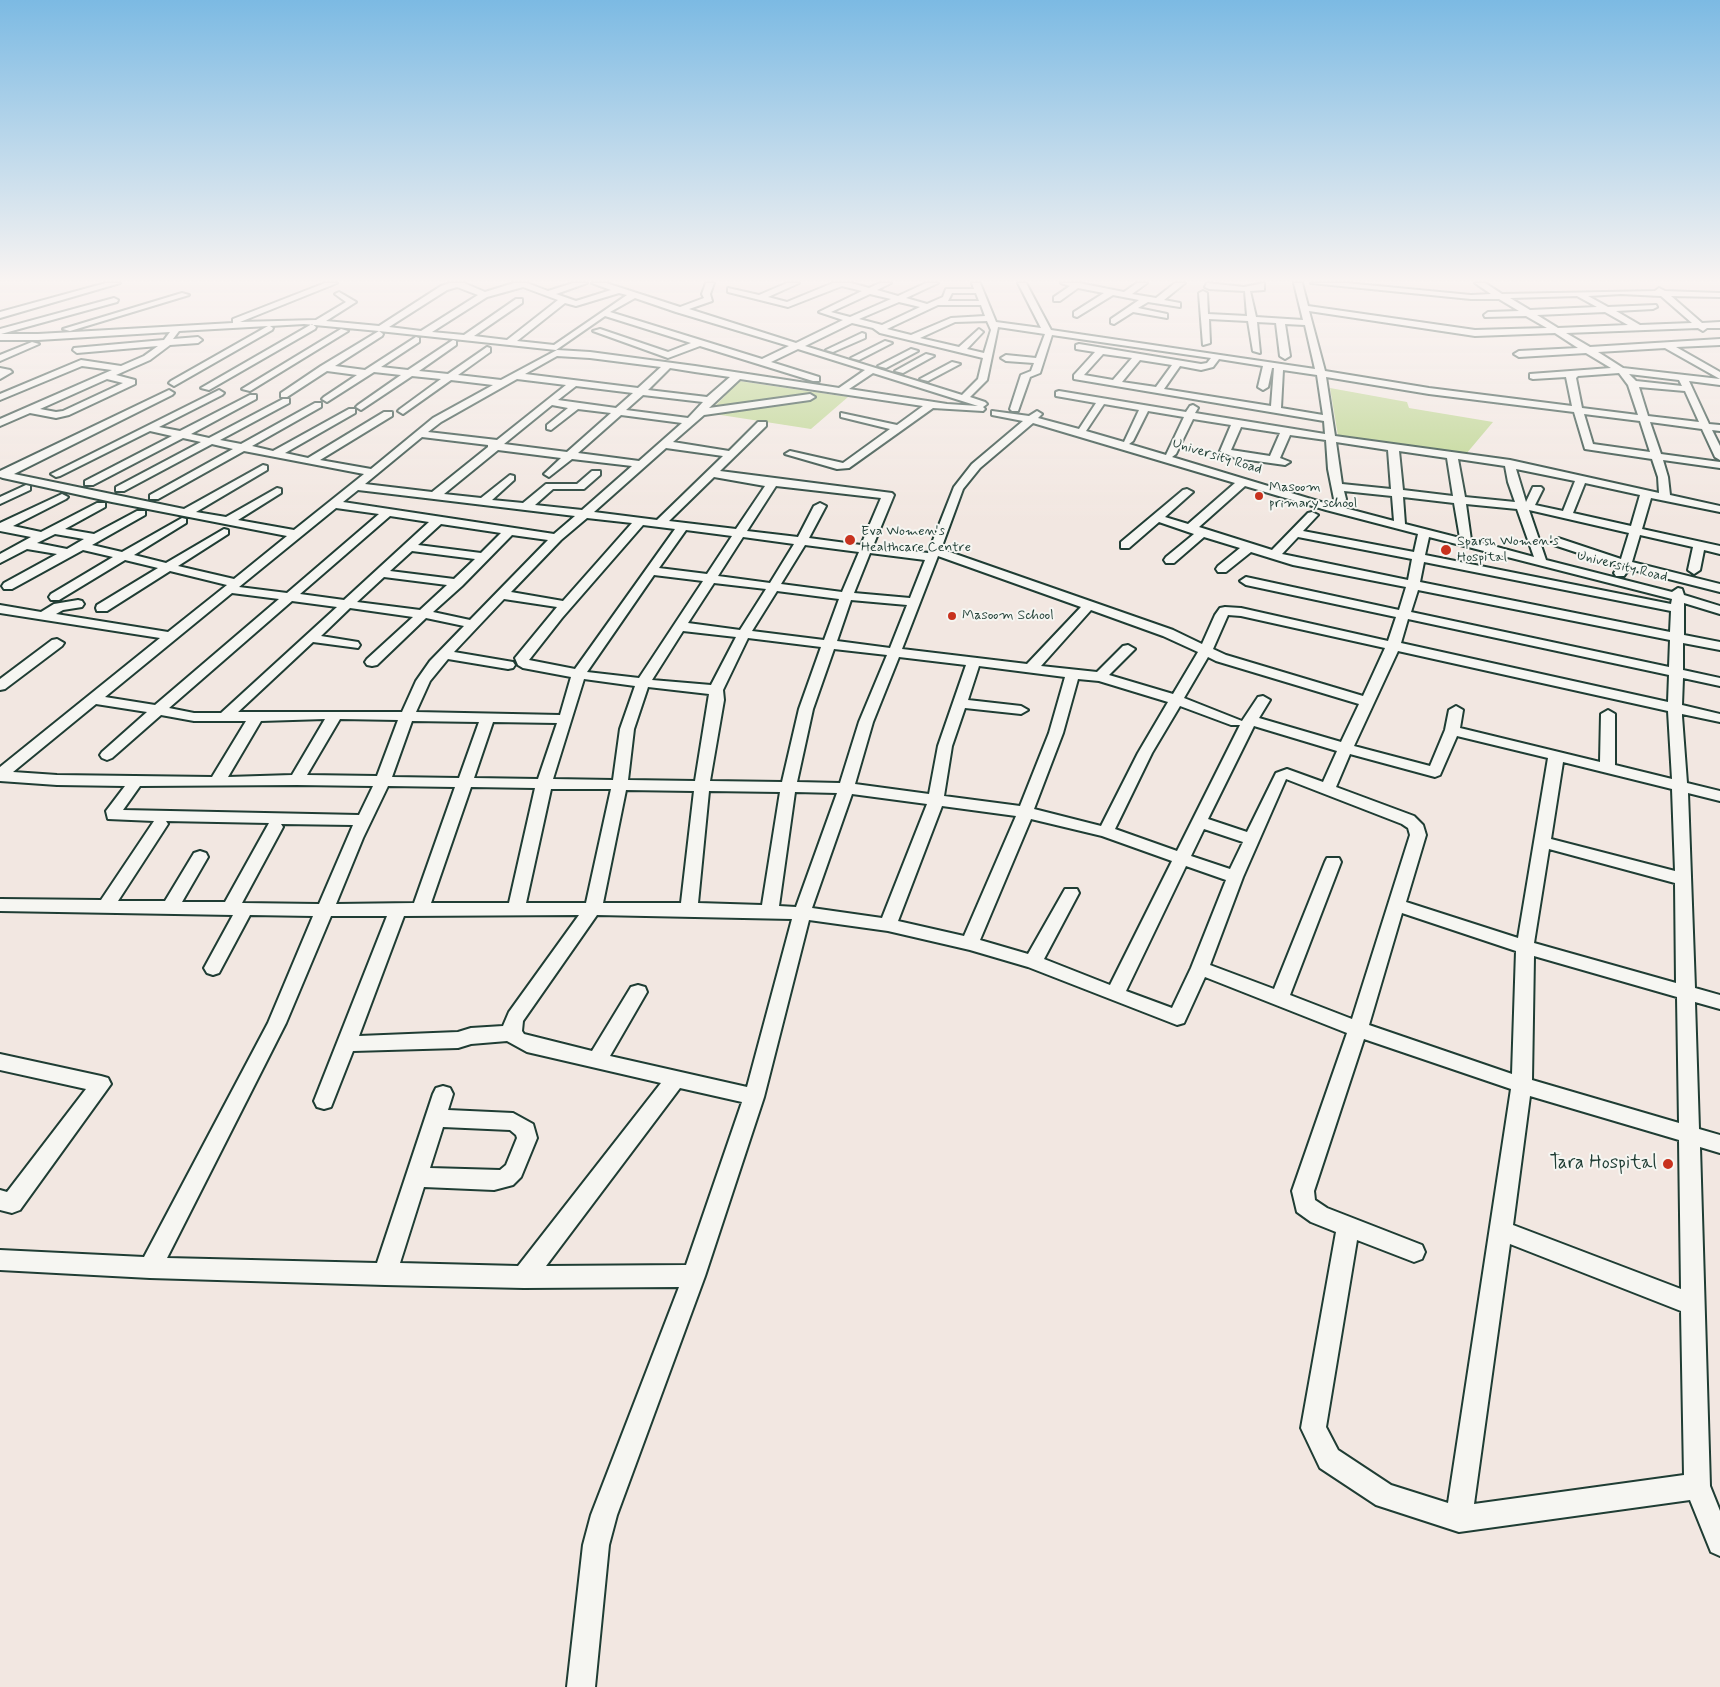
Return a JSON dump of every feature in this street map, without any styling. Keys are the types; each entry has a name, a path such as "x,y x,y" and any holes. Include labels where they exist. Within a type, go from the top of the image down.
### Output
{"street":[{"path":"0,423 139,362"},
{"path":"174,383 210,362"},
{"path":"206,388 251,362"},
{"path":"89,483 182,434 250,393 293,362"},
{"path":"309,362 369,371 499,382"},
{"path":"120,489 213,440 285,398 335,362"},
{"path":"154,497 323,402 383,362"},
{"path":"276,454 356,409 426,362"},
{"path":"403,410 471,362"},
{"path":"1,474 226,526 290,534 334,504 427,420 535,362"},
{"path":"0,776 170,636 229,584 369,471 449,412 538,362"},
{"path":"636,362 738,375 931,405 981,406"},
{"path":"688,362 697,365 697,370"},
{"path":"697,370 711,362"},
{"path":"764,362 822,381 839,390"},
{"path":"803,374 828,362"},
{"name":"University Road","path":"849,362 953,394 968,395 981,406"},
{"name":"University Road","path":"869,362 925,379 968,395 1005,413 1034,416 1084,428 1171,454 1239,478"},
{"path":"883,366 892,362"},
{"path":"900,371 922,362"},
{"path":"925,379 959,363 955,362"},
{"path":"968,395 982,380 982,368 985,362"},
{"path":"581,1687 596,1545 604,1515 694,1276 754,1097 802,913 846,788 866,722 895,653 958,489 1026,375 1035,373 1040,362"},
{"path":"1091,362 1077,377 1329,419"},
{"path":"1115,384 1134,362"},
{"path":"1170,362 1208,366 1212,362"},
{"path":"1254,362 1429,391 1720,428"},
{"path":"1318,362 1329,419 1329,437 1336,484 1340,498 1330,506"},
{"path":"1606,362 1621,370 1633,384 1658,458 1663,477 1665,499"},
{"path":"1695,362 1720,376"},
{"path":"0,397 81,363 122,369"},
{"path":"1158,391 1178,363"},
{"path":"1263,387 1268,364"},
{"path":"1701,365 1720,364"},
{"path":"549,474 619,412 667,366"},
{"path":"1276,410 1279,366"},
{"path":"839,390 873,369"},
{"path":"1533,376 1621,370 1720,382"},
{"path":"0,371 7,372 0,376"},
{"path":"1572,374 1578,410 1590,447 1658,458 1720,465"},
{"path":"150,1268 277,1023 382,782 407,717 426,677 444,654 557,538 639,464 701,412 709,400 738,375"},
{"path":"30,410 56,415 66,414 132,382 107,376"},
{"path":"515,376 709,400"},
{"path":"1683,378 1720,457"},
{"path":"434,496 495,444 574,383"},
{"path":"1633,384 1689,389"},
{"path":"1,474 169,393"},
{"path":"56,474 220,393"},
{"path":"946,403 953,399 953,394"},
{"path":"1059,394 1393,448 1510,463 1541,480 1582,480 1665,499 1720,509"},
{"path":"701,412 810,397"},
{"path":"1171,454 1198,397"},
{"path":"549,402 689,421"},
{"path":"919,402 981,406 1005,413 1034,416"},
{"path":"1084,428 1102,402"},
{"path":"790,454 841,466 850,462 931,405"},
{"path":"551,427 576,406"},
{"path":"1128,441 1144,408"},
{"path":"310,462 388,414"},
{"path":"845,415 898,428"},
{"name":"University Road","path":"1034,416 1424,533 1720,610"},
{"path":"1237,423 1225,451 1246,457 1286,462"},
{"path":"659,524 762,424"},
{"path":"150,428 310,462 369,471"},
{"path":"1274,460 1286,431"},
{"path":"420,434 569,456 639,464"},
{"path":"663,444 732,454"},
{"path":"1393,448 1400,522"},
{"path":"1452,455 1466,539"},
{"path":"1170,560 1239,478 1246,457"},
{"path":"1510,463 1513,482 1527,506 1541,558"},
{"path":"525,507 550,486 580,487 596,473"},
{"path":"711,473 769,482 888,495 867,550 846,596 806,709 788,788 770,912"},
{"path":"55,597 250,476 272,480 226,526 170,566 102,608"},
{"path":"483,502 510,478"},
{"path":"1527,506 1541,480"},
{"path":"1567,514 1582,480"},
{"path":"512,1032 516,1017 593,908 620,784 627,729 643,683 770,486 771,483 769,482"},
{"path":"1336,484 1397,493 1527,506 1720,550"},
{"path":"355,486 867,550 934,554 1168,633 1205,651 1243,666 1368,702"},
{"path":"0,501 26,488"},
{"path":"1125,545 1187,492"},
{"path":"1618,576 1625,564 1646,495"},
{"path":"1,527 62,497"},
{"path":"334,504 557,538"},
{"path":"0,559 101,505"},
{"path":"689,909 702,785 717,700 716,690 744,634 802,541 820,506"},
{"name":"University Road","path":"1330,506 1618,576 1678,599 1720,603"},
{"path":"107,755 388,512"},
{"path":"4,586 83,546 141,513"},
{"path":"1274,555 1312,516"},
{"path":"1157,518 1274,555 1412,585 1720,646"},
{"path":"225,718 438,520"},
{"path":"640,522 566,605 522,658 522,662 528,665 579,674 643,683 716,690"},
{"path":"1,527 42,536"},
{"path":"516,908 544,784 579,674 682,527"},
{"path":"54,530 96,538"},
{"path":"372,662 458,582 509,531"},
{"path":"1295,533 1419,557 1678,599 1675,706 1684,879 1697,1486 1720,1543"},
{"path":"1327,789 1347,750 1393,646 1412,585 1424,533"},
{"path":"1558,542 1625,564 1720,588"},
{"path":"26,545 69,553"},
{"path":"1694,570 1699,545"},
{"path":"83,546 170,566 229,584 290,598 422,614 473,624"},
{"path":"409,547 484,557"},
{"path":"1222,569 1249,547"},
{"path":"651,571 846,596 915,602"},
{"path":"381,573 458,582"},
{"path":"1246,582 1720,682"},
{"path":"0,759 155,634 229,584"},
{"path":"503,595 566,605"},
{"path":"42,616 59,607 78,604"},
{"path":"1031,668 1089,605"},
{"path":"0,609 170,636"},
{"path":"1106,832 1145,754 1205,651 1221,615 1233,610 1675,706 1720,718"},
{"path":"678,626 1100,677 1243,721 1435,772 1452,730 1456,710"},
{"path":"311,638 353,645"},
{"path":"0,686 57,643"},
{"path":"1100,677 1128,649"},
{"path":"444,654 508,665"},
{"path":"888,925 936,800 945,746 974,662"},
{"path":"970,944 1056,733 1073,673"},
{"path":"92,699 194,717 335,715 566,719"},
{"path":"1115,994 1199,822 1243,721 1263,700"},
{"path":"960,703 1021,710"},
{"path":"1607,768 1608,714"},
{"path":"217,782 257,715"},
{"path":"297,780 335,715"},
{"path":"421,908 487,719"},
{"path":"1452,730 1720,796"},
{"path":"1458,1519 1522,1085 1526,946 1556,756"},
{"path":"0,905 325,910 593,908 802,913 888,925 970,944 1033,962 1177,1018 1200,968 1235,877 1252,839 1281,776 1287,774 1408,820 1415,825 1418,835 1358,1029 1303,1191 1305,1205 1319,1215 1348,1228 1414,1252"},
{"path":"0,776 136,781 217,782 297,780 463,784 620,784 846,788 1025,812 1106,832 1235,877"},
{"path":"136,781 114,811 114,814 120,816 364,820"},
{"path":"1199,822 1252,839"},
{"path":"106,906 160,824"},
{"path":"213,968 237,909 275,827"},
{"path":"1542,842 1684,879"},
{"path":"170,907 200,857"},
{"path":"1279,1000 1333,862"},
{"path":"1033,962 1071,893"},
{"path":"1396,905 1526,946 1720,1002"},
{"path":"324,1100 398,909"},
{"path":"1200,968 1358,1029 1522,1085 1720,1144"},
{"path":"597,1060 638,992"},
{"path":"346,1044 458,1040 471,1036 512,1032"},
{"path":"512,1032 517,1039 527,1044 754,1097"},
{"path":"0,1062 102,1084 12,1203 0,1200"},
{"path":"524,1277 676,1078"},
{"path":"385,1274 443,1094"},
{"path":"416,1177 494,1181 506,1178 514,1170 527,1138 526,1130 513,1122 436,1118"},
{"path":"1348,1228 1313,1428 1329,1459 1385,1496 1458,1519 1697,1486"},
{"path":"1501,1231 1693,1304"},
{"path":"0,1260 150,1268 385,1274 524,1277 694,1276"}],"green space":[{"path":"732,380 848,397 811,429 708,413 725,396"},
{"path":"1330,388 1407,402 1409,408 1493,422 1466,454 1338,436"}],"place":[{"name":"Masoom primary school","path":"1259,496"},
{"name":"Eva Women's Healthcare Centre","path":"850,540"},
{"name":"Sparsh Women's Hospital","path":"1446,550"},
{"name":"Masoom School","path":"952,616"},
{"name":"Tara Hospital","path":"1668,1164"}]}
